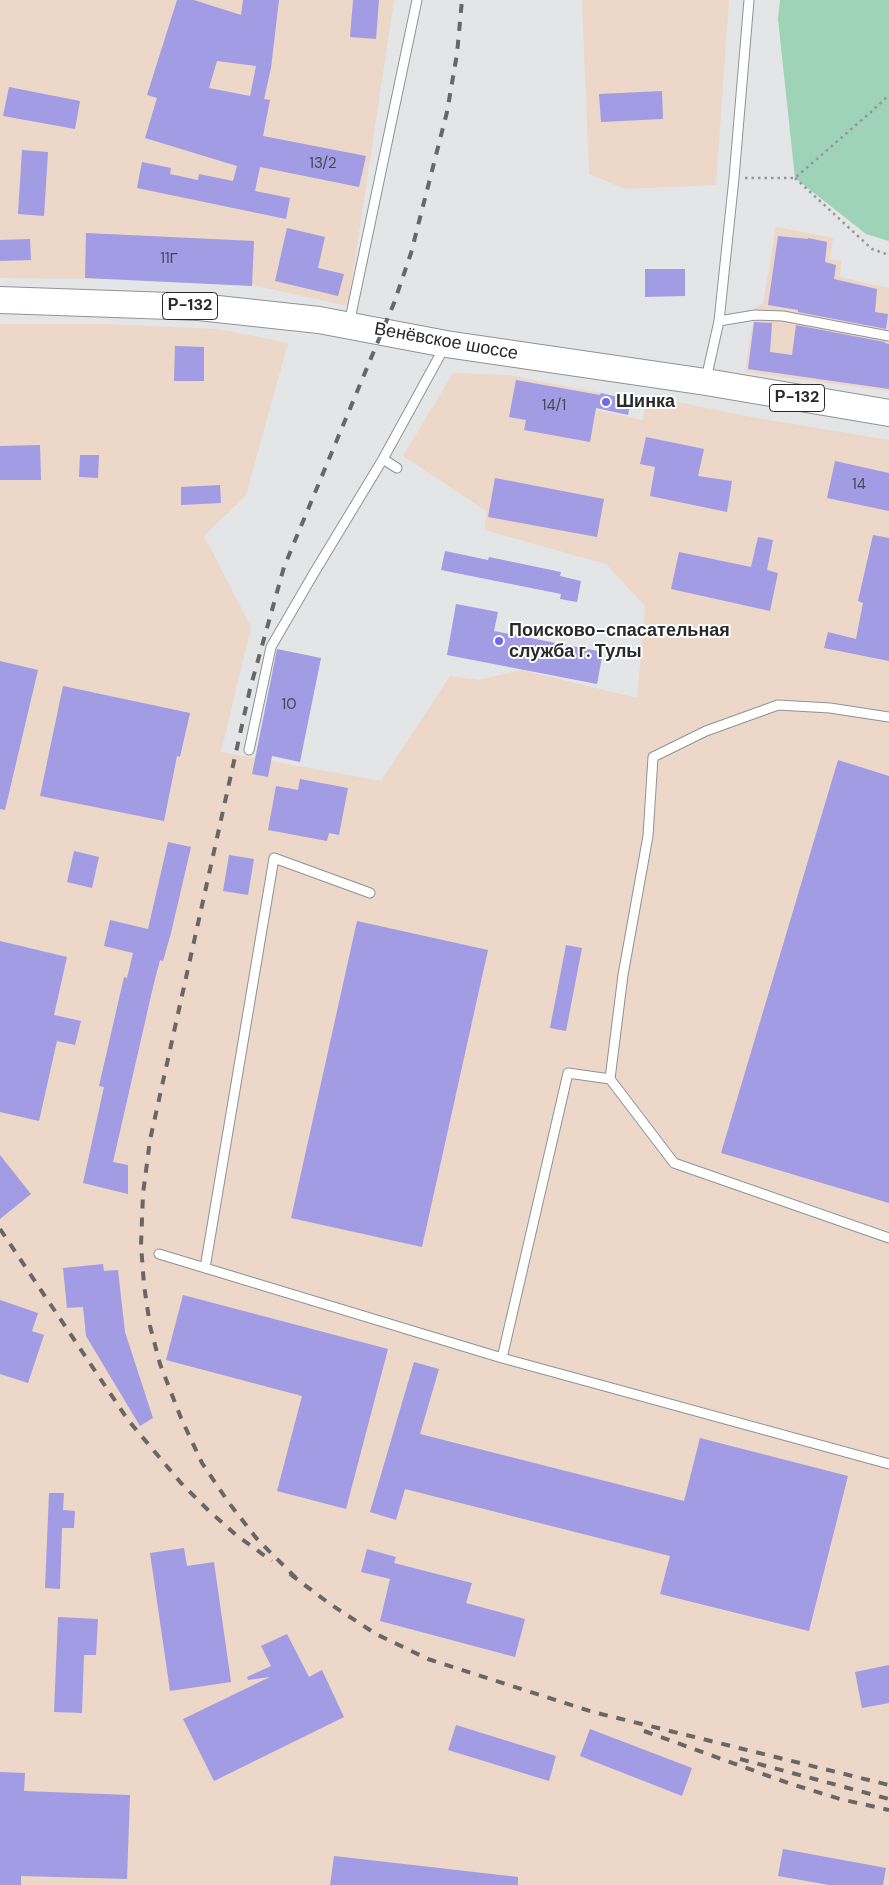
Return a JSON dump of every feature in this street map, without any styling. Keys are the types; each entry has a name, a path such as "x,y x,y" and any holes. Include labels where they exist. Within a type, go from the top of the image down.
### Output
{"main road":[{"name":"Венёвское шоссе","path":"0,300 199,307 349,324 446,344 706,382 889,413"}],"lane":[{"path":"349,324 417,0"},
{"path":"706,382 719,321 734,178 749,0"},
{"path":"719,321 755,315 783,316 889,336"},
{"path":"249,750 271,647 384,460 446,344"},
{"path":"384,460 397,468"},
{"path":"889,717 830,708 778,705 706,731 653,757 648,836 622,975 610,1079 674,1164 889,1238"},
{"path":"205,1268 274,858 370,893"},
{"path":"502,1358 568,1073 610,1079"},
{"path":"159,1254 502,1358 889,1464"}],"path":[{"path":"734,178 795,178 889,94"},
{"path":"795,178 872,249 889,254"}],"shaded area":[{"path":"0,0 394,0 348,306 230,280 0,278"},
{"path":"582,0 729,0 716,185 625,189 589,174"},
{"path":"776,227 833,238 830,259 841,261 840,277 889,288 889,391 745,372 755,307 763,304"},
{"path":"0,324 109,324 218,329 288,343 246,495 204,536 251,627 221,752 381,781 450,676 479,680 522,670 637,698 645,606 606,564 485,530 486,511 403,456 453,373 509,375 601,393 596,410 643,420 648,396 751,417 889,440 889,1885 0,1885"}],"green space":[{"path":"780,0 889,0 889,241 866,234 795,178 778,19"}],"building":[{"path":"177,0 194,0 241,15 243,0 279,0 271,68 264,99 270,100 263,136 366,156 359,187 260,167 255,191 290,198 286,219 137,188 142,162 171,168 170,174 198,180 199,174 233,181 237,166 145,138 157,98 147,95","holes":["217,61 256,66 250,96 209,88"]},
{"path":"353,0 379,0 376,39 350,37"},
{"path":"9,87 80,101 75,129 3,116"},
{"path":"662,91 663,119 601,122 599,94"},
{"path":"22,150 48,152 44,216 18,214"},
{"path":"287,228 325,237 318,268 344,274 338,296 275,281"},
{"path":"86,233 254,241 252,286 85,278"},
{"path":"778,236 808,238 827,242 825,262 836,265 834,279 877,289 875,312 888,314 886,329 768,305"},
{"path":"30,239 31,260 0,261 0,240"},
{"path":"645,269 685,269 685,296 645,297"},
{"path":"754,322 772,323 770,352 792,355 796,325 885,342 889,344 889,389 748,369"},
{"path":"175,346 204,347 204,381 174,381"},
{"path":"516,380 600,395 601,393 631,400 628,415 596,408 590,442 524,430 526,420 509,417"},
{"path":"646,437 704,449 698,476 732,481 727,512 650,496 655,467 640,464"},
{"path":"40,445 41,480 0,480 0,446"},
{"path":"80,455 99,455 98,478 79,477"},
{"path":"835,461 889,473 889,511 827,498"},
{"path":"495,478 604,499 597,537 488,517"},
{"path":"220,485 221,503 181,505 181,487"},
{"path":"873,535 889,538 889,661 824,648 828,632 856,639 863,603 858,601"},
{"path":"758,537 773,540 767,570 778,573 770,611 671,589 679,552 751,567"},
{"path":"445,551 488,560 489,557 561,572 560,576 581,581 577,602 560,599 561,594 441,570"},
{"name":"Поисково-спасательная служба г. Тулы","path":"456,604 498,612 494,631 603,652 597,684 447,655"},
{"path":"277,649 321,658 300,762 272,756 268,777 252,774"},
{"path":"0,661 38,670 5,810 0,809"},
{"path":"63,686 190,713 180,757 177,756 164,821 40,796"},
{"path":"838,760 889,776 889,1203 721,1153"},
{"path":"300,779 348,788 339,835 329,833 327,841 268,830 276,786 298,790"},
{"path":"168,842 191,847 171,933 163,961 160,960 153,987 113,1162 128,1165 128,1194 83,1183 104,1087 99,1086 124,977 127,978 133,953 104,946 110,920 148,929"},
{"path":"74,851 99,857 92,888 67,882"},
{"path":"229,855 254,859 248,895 223,891"},
{"path":"357,921 488,950 422,1247 291,1218"},
{"path":"0,941 67,957 54,1015 81,1021 75,1045 57,1041 39,1121 0,1112"},
{"path":"566,945 582,948 566,1031 550,1028"},
{"path":"0,1155 31,1194 0,1219"},
{"path":"103,1264 104,1271 118,1270 125,1332 153,1418 140,1426 86,1336 83,1307 67,1308 63,1268"},
{"path":"183,1295 388,1349 346,1509 277,1491 302,1396 166,1360"},
{"path":"0,1300 38,1313 32,1331 44,1335 28,1383 0,1374"},
{"path":"414,1362 439,1369 420,1434 684,1501 700,1438 848,1476 809,1631 660,1594 670,1556 405,1489 396,1520 370,1512"},
{"path":"49,1493 64,1493 63,1510 75,1511 74,1528 62,1528 60,1589 45,1588"},
{"path":"184,1548 187,1566 214,1562 231,1682 170,1691 150,1553"},
{"path":"367,1549 396,1557 394,1563 472,1583 466,1603 525,1619 515,1657 380,1621 390,1579 361,1572"},
{"path":"58,1617 98,1619 96,1655 84,1655 82,1713 54,1712"},
{"path":"287,1634 309,1677 322,1670 344,1717 214,1781 183,1719 270,1677 248,1680 247,1677 271,1666 261,1646"},
{"path":"889,1665 889,1703 862,1708 855,1672"},
{"path":"456,1725 556,1756 549,1781 448,1750"},
{"path":"590,1729 692,1768 682,1796 580,1756"},
{"path":"0,1772 25,1773 24,1791 130,1795 127,1879 21,1876 21,1885 0,1885"},
{"path":"783,1849 886,1868 883,1885 829,1885 778,1876"},
{"path":"334,1856 518,1877 518,1885 330,1885"}],"railway":[{"path":"296,1578 257,1539 229,1503 202,1463 181,1418 160,1364 150,1326 141,1245 143,1194 150,1140 250,689 284,567 394,303 411,253 447,112 457,54 462,0"},
{"path":"0,1229 128,1420 181,1483 208,1510 236,1535 272,1561"},
{"path":"290,1574 330,1604 376,1634 428,1659 593,1712 889,1785"},
{"path":"644,1731 788,1783 840,1799 889,1810"},
{"path":"740,1759 889,1799"}],"place":[{"name":"Шинка","path":"606,402"},
{"name":"Поисково-спасательная служба г. Тулы","path":"499,641"}]}
